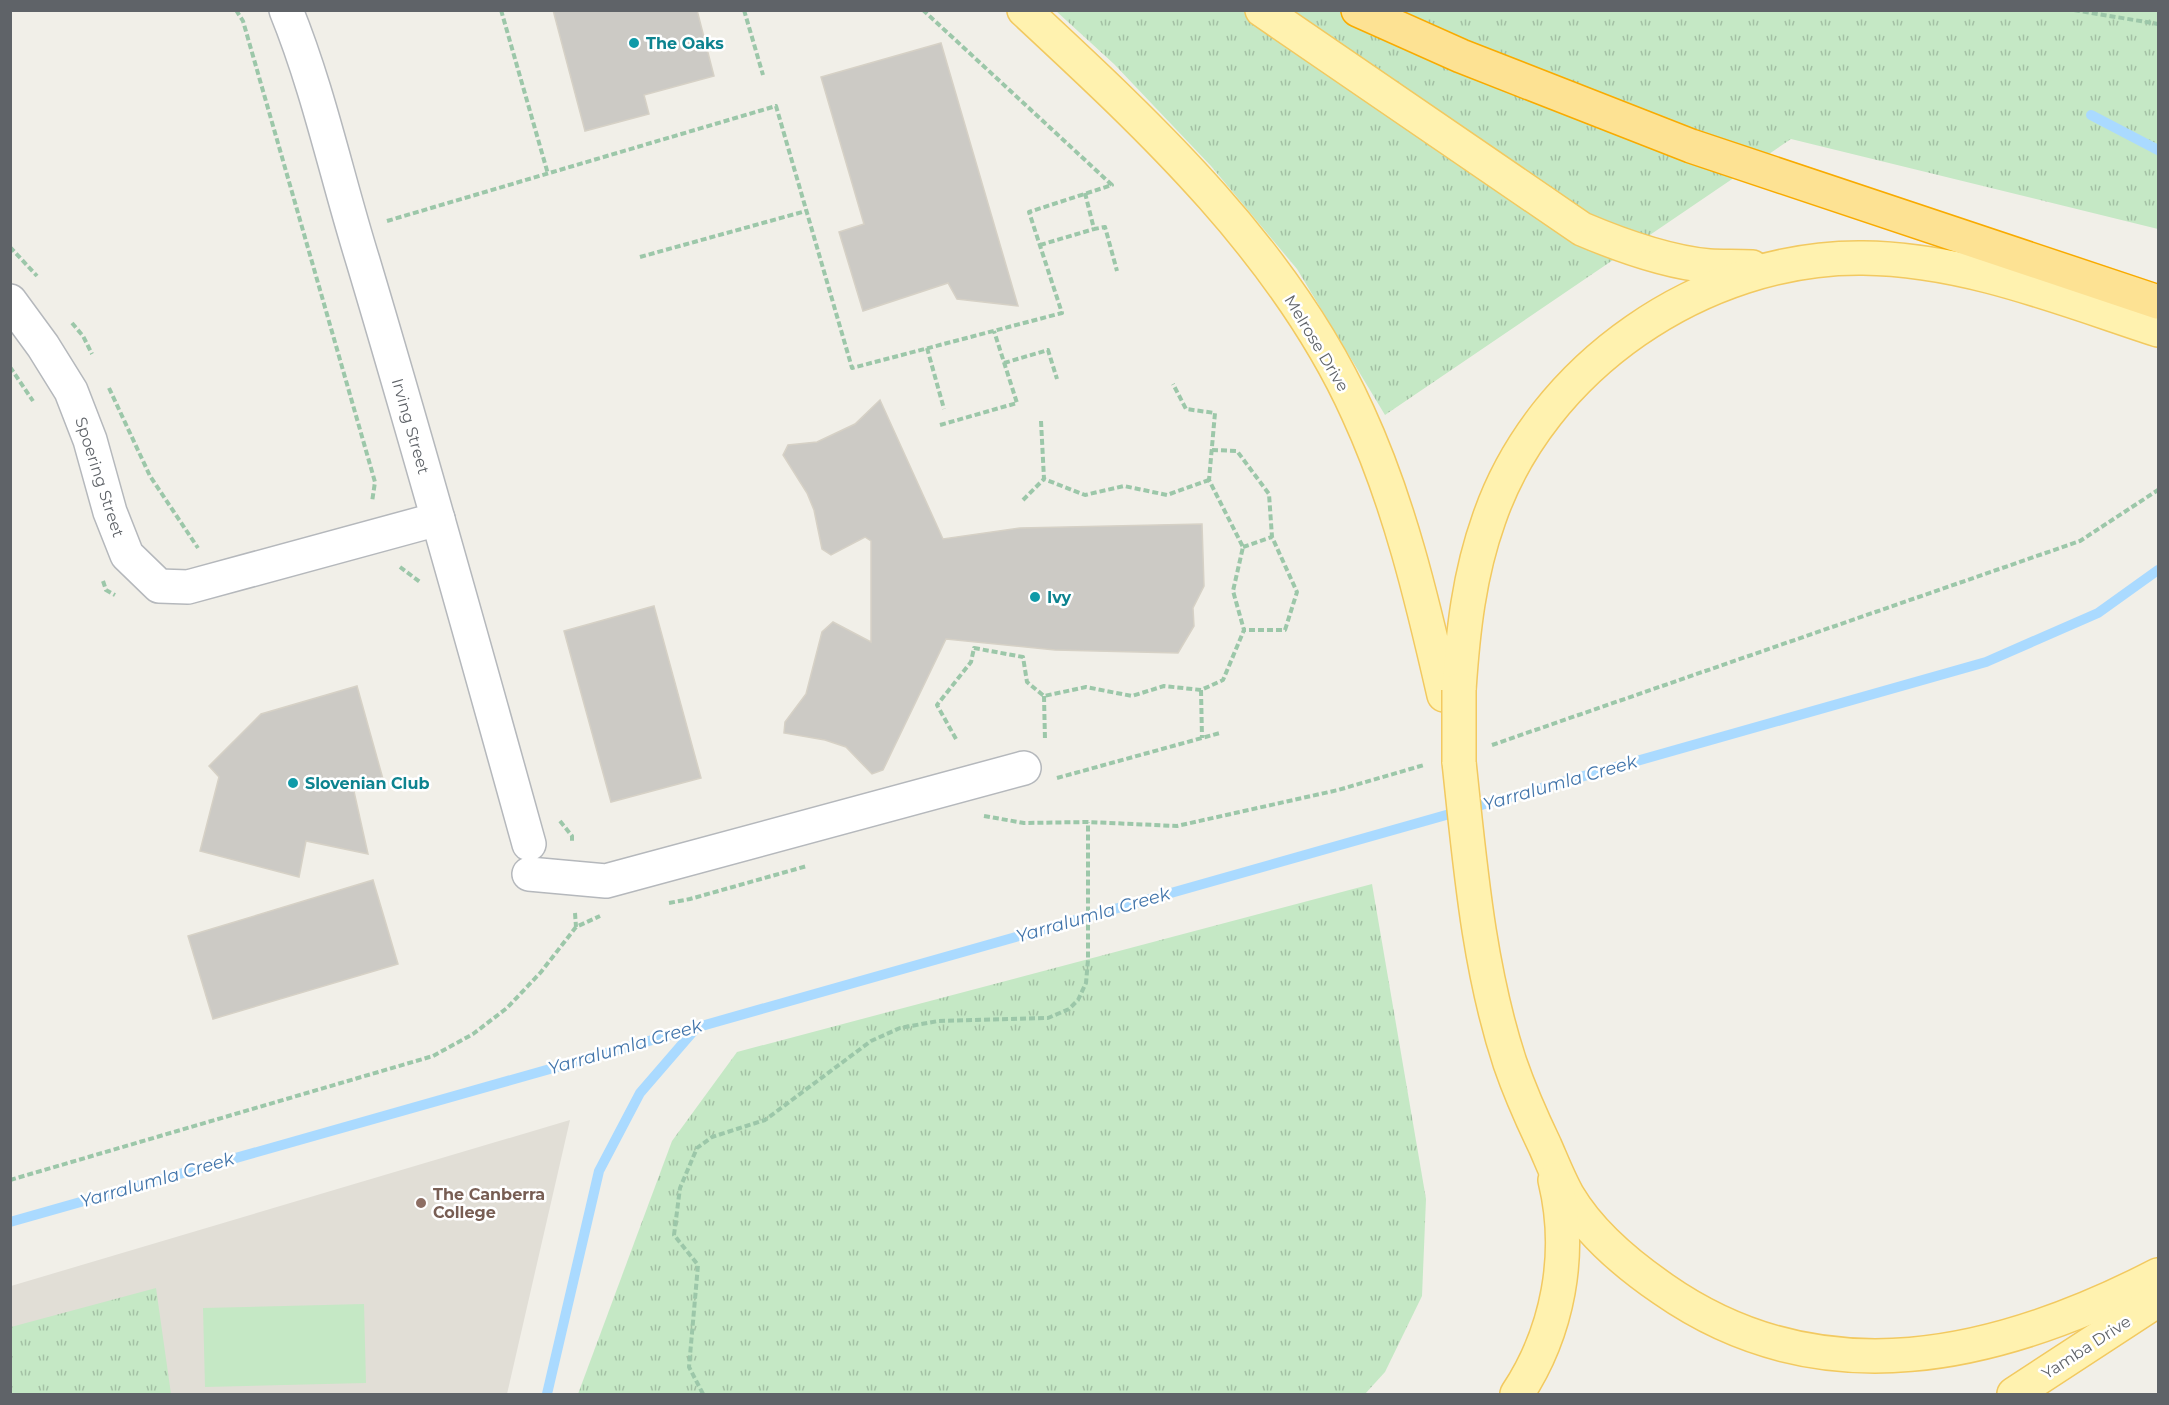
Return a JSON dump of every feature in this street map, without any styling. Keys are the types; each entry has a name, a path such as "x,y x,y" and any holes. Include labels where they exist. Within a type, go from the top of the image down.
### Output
{"highway":[{"path":"1358,10 1461,56 1691,146 2158,302"}],"main road":[{"name":"Melrose Drive","path":"1024,10 1166,147 1213,198 1256,249 1321,343 1357,411 1378,460 1451,692"},
{"path":"1262,10 1582,229 1641,251 1707,266 1774,267 1842,258 1919,262 1989,276 2158,330"},
{"path":"1774,267 1688,298 1659,315 1604,354 1546,415 1505,480 1489,517 1469,590 1451,692 1456,758 1475,906 1493,1001 1507,1054 1545,1147 1569,1197 1582,1215 1619,1254 1647,1278 1705,1315 1783,1345 1824,1353 1863,1356 1934,1353 1973,1346 2011,1337 2055,1322 2158,1275"},
{"path":"1517,1395 1530,1374 1552,1323 1561,1270 1560,1209 1557,1186 1545,1147"},
{"name":"Yamba Drive","path":"2013,1395 2158,1300"}],"street":[{"name":"Irving Street","path":"286,10 303,52 438,519 529,859 606,881 1023,768"},
{"name":"Spoering Street","path":"10,301 44,346 71,392 90,440 110,512 127,555 159,586 188,587 438,519"}],"path":[{"path":"236,10 243,21 375,482 372,507"},
{"path":"501,10 548,174"},
{"path":"744,10 763,75"},
{"path":"387,221 776,106 852,368 1062,313 1029,212 1112,185 923,10"},
{"path":"2074,10 2158,24"},
{"path":"1085,194 1094,229"},
{"path":"640,257 806,211"},
{"path":"1040,245 1105,227 1117,271"},
{"path":"10,247 25,261 39,280"},
{"path":"68,317 93,356"},
{"path":"940,425 1017,403 994,331"},
{"path":"927,348 944,409"},
{"path":"1004,363 1048,350 1056,379"},
{"path":"956,739 937,705 971,663 974,648 1023,657 1027,682 1044,696 1086,687 1132,696 1164,686 1201,690 1223,680 1244,630 1233,591 1243,548 1209,480 1215,413 1186,409 1173,384"},
{"path":"109,387 150,476 202,554"},
{"path":"1023,500 1044,480 1041,421"},
{"path":"1212,450 1238,451 1269,494 1272,537 1297,592 1285,630 1244,630"},
{"path":"1044,480 1085,495 1124,486 1167,495 1209,480"},
{"path":"981,816 1024,823 1088,822 1177,826 1338,790 1456,758 2080,541 2158,490"},
{"path":"1243,548 1272,537"},
{"path":"1201,690 1202,738"},
{"path":"1057,778 1220,733"},
{"path":"703,1395 689,1367 698,1265 674,1236 680,1188 697,1148 712,1137 765,1120 871,1041 900,1028 938,1021 1048,1018 1069,1009 1078,1000 1086,983 1088,822"},
{"path":"658,904 690,899 813,864"},
{"path":"10,1180 433,1056 473,1034 507,1008 541,972 576,927 605,914"}],"shaded area":[{"name":"The Canberra College","path":"570,1120 507,1394 11,1394 11,1286"}],"green space":[{"path":"1056,11 2158,11 2158,229 1791,139 1385,415 1297,269 1211,166 1114,64"},
{"path":"1372,884 1426,1199 1422,1296 1385,1372 1365,1394 578,1394 672,1141 737,1052"},
{"path":"156,1288 171,1394 11,1394 11,1327"},
{"path":"364,1304 366,1383 205,1387 203,1308"}],"building":[{"name":"The Oaks","path":"553,10 697,10 714,76 644,95 649,114 585,131"},
{"path":"941,43 1018,306 957,299 948,283 863,311 839,232 864,224 821,77"},
{"name":"Ivy","path":"880,400 943,539 1020,528 1202,524 1204,586 1193,608 1194,626 1178,653 1055,650 946,639 883,770 872,774 846,747 825,740 784,733 785,722 806,694 822,632 833,622 871,642 871,541 865,537 831,555 822,549 814,510 807,493 783,455 788,445 817,442 855,424"},
{"path":"654,606 701,778 611,802 564,631"},
{"name":"Slovenian Club","path":"357,686 383,779 353,787 368,854 306,841 299,877 200,851 219,777 209,766 261,714"},
{"path":"373,880 398,964 213,1019 188,936"}],"waterway":[{"path":"2091,115 2158,150"},
{"name":"Yarralumla Creek","path":"10,1222 1986,662 2098,613 2158,570"},
{"path":"547,1394 599,1171 640,1093 697,1027"}],"place":[{"name":"The Oaks","path":"634,43"},
{"name":"Ivy","path":"1035,597"},
{"name":"Slovenian Club","path":"293,783"},
{"name":"The Canberra College","path":"421,1203"}]}
